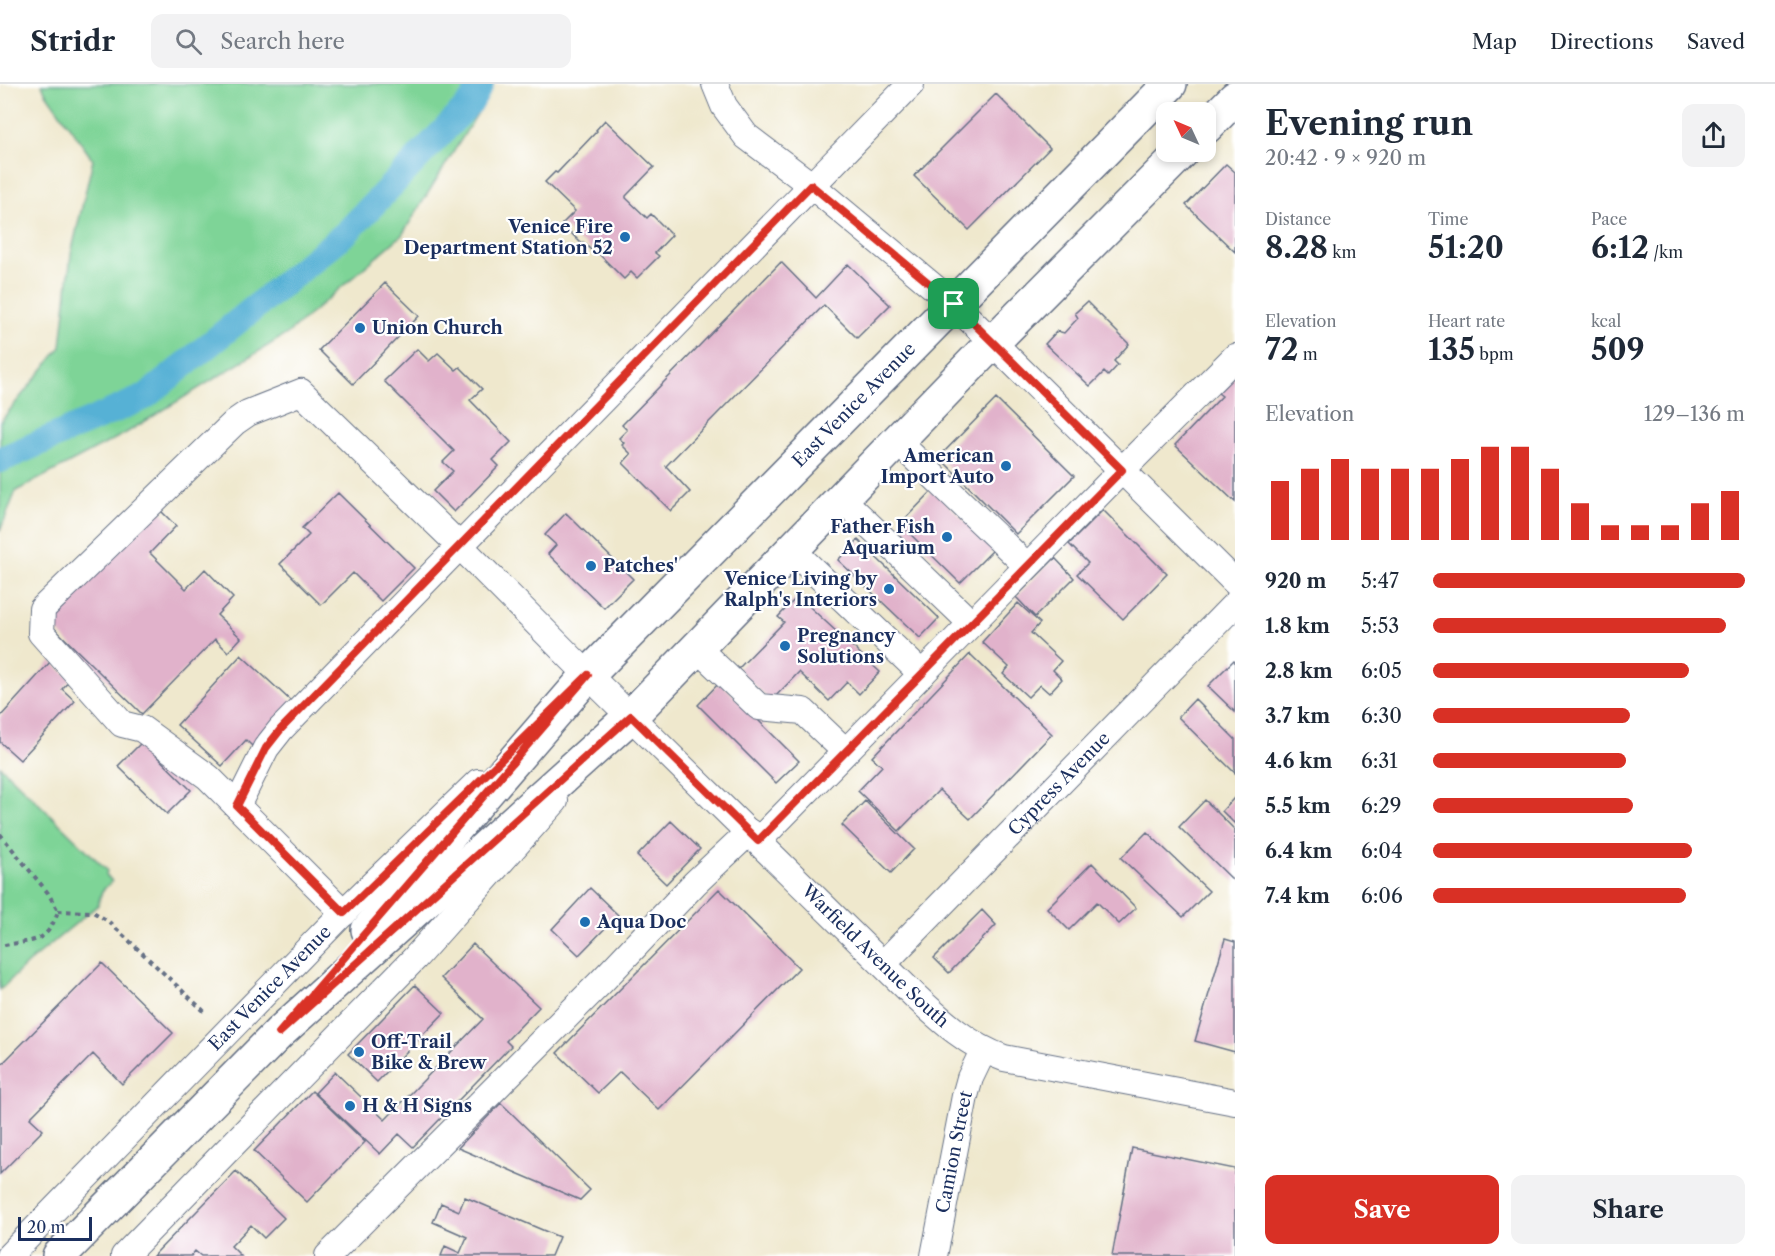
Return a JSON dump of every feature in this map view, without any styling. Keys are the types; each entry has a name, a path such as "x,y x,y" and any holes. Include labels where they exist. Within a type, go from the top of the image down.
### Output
{"main road":[{"name":"East Venice Avenue","path":"279,1033 588,675 1170,84"},
{"name":"East Venice Avenue","path":"59,1256 279,1033 631,716 993,342 1172,162"}],"street":[{"path":"715,84 724,106 740,130 811,185 954,304 1235,582"},
{"path":"344,913 237,806 266,748 281,729 911,84"},
{"path":"328,1256 601,982 695,883 753,837 845,751 1235,357"},
{"name":"Warfield Avenue South","path":"237,806 208,777 142,729 122,724 42,633 42,609 235,422 248,413 302,392 883,964 936,1015 983,1051 1004,1058 1235,1102"},
{"path":"897,441 1027,566"},
{"path":"842,499 971,623"},
{"path":"792,550 922,674"},
{"name":"Cypress Avenue","path":"883,964 1235,604"},
{"path":"697,648 759,708 803,711 845,751"},
{"name":"East Venice Avenue","path":"9,1256 344,913 588,675"},
{"name":"East Venice Avenue","path":"124,1256 416,958 631,716"},
{"name":"Camion Street","path":"934,1256 965,1096 970,1078 983,1051"}],"path":[{"path":"0,834 52,898 58,911 49,931 41,939 0,946"},
{"path":"58,911 93,912 108,921 206,1013"}],"green space":[{"path":"42,84 492,84 487,98 402,235 287,334 126,433 16,491 0,531 0,422 61,347 71,254 93,160 45,92"},
{"path":"0,766 107,870 106,875 112,881 102,891 98,905 28,963 0,990"}],"building":[{"path":"996,94 1050,148 969,230 914,176"},
{"path":"605,120 654,167 626,198 647,218 651,214 672,235 655,253 659,256 637,278 631,272 624,279 593,248 591,250 583,242 581,243 562,224 575,211 545,182 555,172 557,173"},
{"path":"1226,164 1235,172 1235,252 1186,205"},
{"path":"781,262 816,298 848,264 890,305 857,338 824,305 666,466 690,492 671,511 623,463 631,454 619,438 627,430 622,425"},
{"path":"385,283 419,316 353,384 319,350"},
{"path":"1087,302 1129,344 1114,361 1118,365 1108,376 1104,372 1090,386 1045,344 1057,331 1064,333 1078,318 1075,313"},
{"path":"417,349 429,361 438,353 456,370 460,367 482,389 470,400 511,442 493,460 499,466 454,512 433,491 453,471 443,462 454,451 384,381"},
{"path":"1235,376 1235,502 1175,445 1222,396 1218,393"},
{"name":"American Import Auto","path":"996,399 1074,476 1016,534 939,457"},
{"name":"Father Fish Aquarium","path":"933,490 994,549 960,583 900,524"},
{"path":"338,493 414,568 381,601 353,573 321,605 280,564 309,535 302,528"},
{"path":"159,509 176,526 150,553 186,589 205,569 233,598 217,615 241,638 228,652 215,639 142,714 48,622"},
{"path":"1103,510 1167,574 1123,619 1077,574 1088,563 1069,544"},
{"name":"Patches'","path":"566,513 633,579 604,608 548,554 556,545 545,535"},
{"name":"Venice Living by Ralph's Interiors","path":"858,540 939,618 920,638 838,560"},
{"path":"1055,558 1074,578 1035,617 1016,597"},
{"path":"798,596 880,672 859,694 847,682 829,701 799,672 771,701 738,669 784,622 778,617"},
{"path":"1018,603 1040,623 1031,633 1061,661 1053,670 1062,679 1049,693 1040,685 1028,697 1003,674 1009,667 982,642"},
{"path":"970,654 1052,734 970,819 939,790 899,831 858,791 882,766 872,757"},
{"path":"241,655 292,702 252,746 246,740 222,766 177,725"},
{"path":"51,661 71,679 62,689 75,701 20,760 0,742 0,717"},
{"path":"1235,661 1235,712 1208,686"},
{"path":"720,682 799,761 776,783 698,705"},
{"path":"1195,699 1235,739 1235,773 1178,717"},
{"path":"142,742 191,790 167,814 118,766"},
{"path":"1235,797 1235,824 1222,811"},
{"path":"1205,800 1235,830 1235,882 1179,827"},
{"path":"865,801 914,849 891,873 842,825"},
{"path":"671,821 700,849 666,884 637,856"},
{"path":"1147,832 1209,891 1183,917 1121,858"},
{"path":"1092,863 1136,908 1119,924 1097,902 1069,930 1047,908"},
{"name":"Aqua Doc","path":"590,888 618,915 579,955 552,929"},
{"path":"719,889 799,968 659,1110 620,1072 598,1093 557,1053"},
{"path":"982,910 996,925 949,973 934,958"},
{"path":"1225,939 1235,942 1235,1052 1195,1041"},
{"path":"473,944 539,1007 506,1041 511,1046 413,1147 399,1134 380,1154 315,1093 335,1072 385,1120 483,1019 441,978"},
{"path":"102,963 173,1033 122,1084 93,1054 30,1118 43,1130 0,1174 0,1066"},
{"path":"415,985 444,1013 377,1082 348,1054"},
{"path":"312,1091 365,1142 307,1202 254,1151"},
{"path":"501,1103 590,1190 580,1200 458,1148"},
{"path":"1132,1148 1235,1169 1235,1256 1112,1256"},
{"path":"236,1171 284,1218 264,1238 251,1225 231,1246 241,1256 201,1256 195,1251 191,1256 153,1256"},
{"path":"465,1197 559,1237 551,1256 441,1256 445,1246 460,1253 467,1237 433,1222 441,1203 459,1211"}],"waterway":[{"path":"0,460 145,397 347,232 472,101 481,84"}],"place":[{"name":"Venice Fire Department Station 52","path":"625,237"},
{"name":"Union Church","path":"360,328"},
{"name":"American Import Auto","path":"1006,466"},
{"name":"Father Fish Aquarium","path":"947,537"},
{"name":"Patches'","path":"591,566"},
{"name":"Venice Living by Ralph's Interiors","path":"889,589"},
{"name":"Pregnancy Solutions","path":"785,646"},
{"name":"Aqua Doc","path":"585,922"},
{"name":"Off-Trail Bike & Brew","path":"359,1052"},
{"name":"H & H Signs","path":"350,1106"}],"route":[{"path":"811,185 954,304 1122,470 758,841 631,716 279,1033 588,675 344,913 237,806 272,738 811,185"}]}
